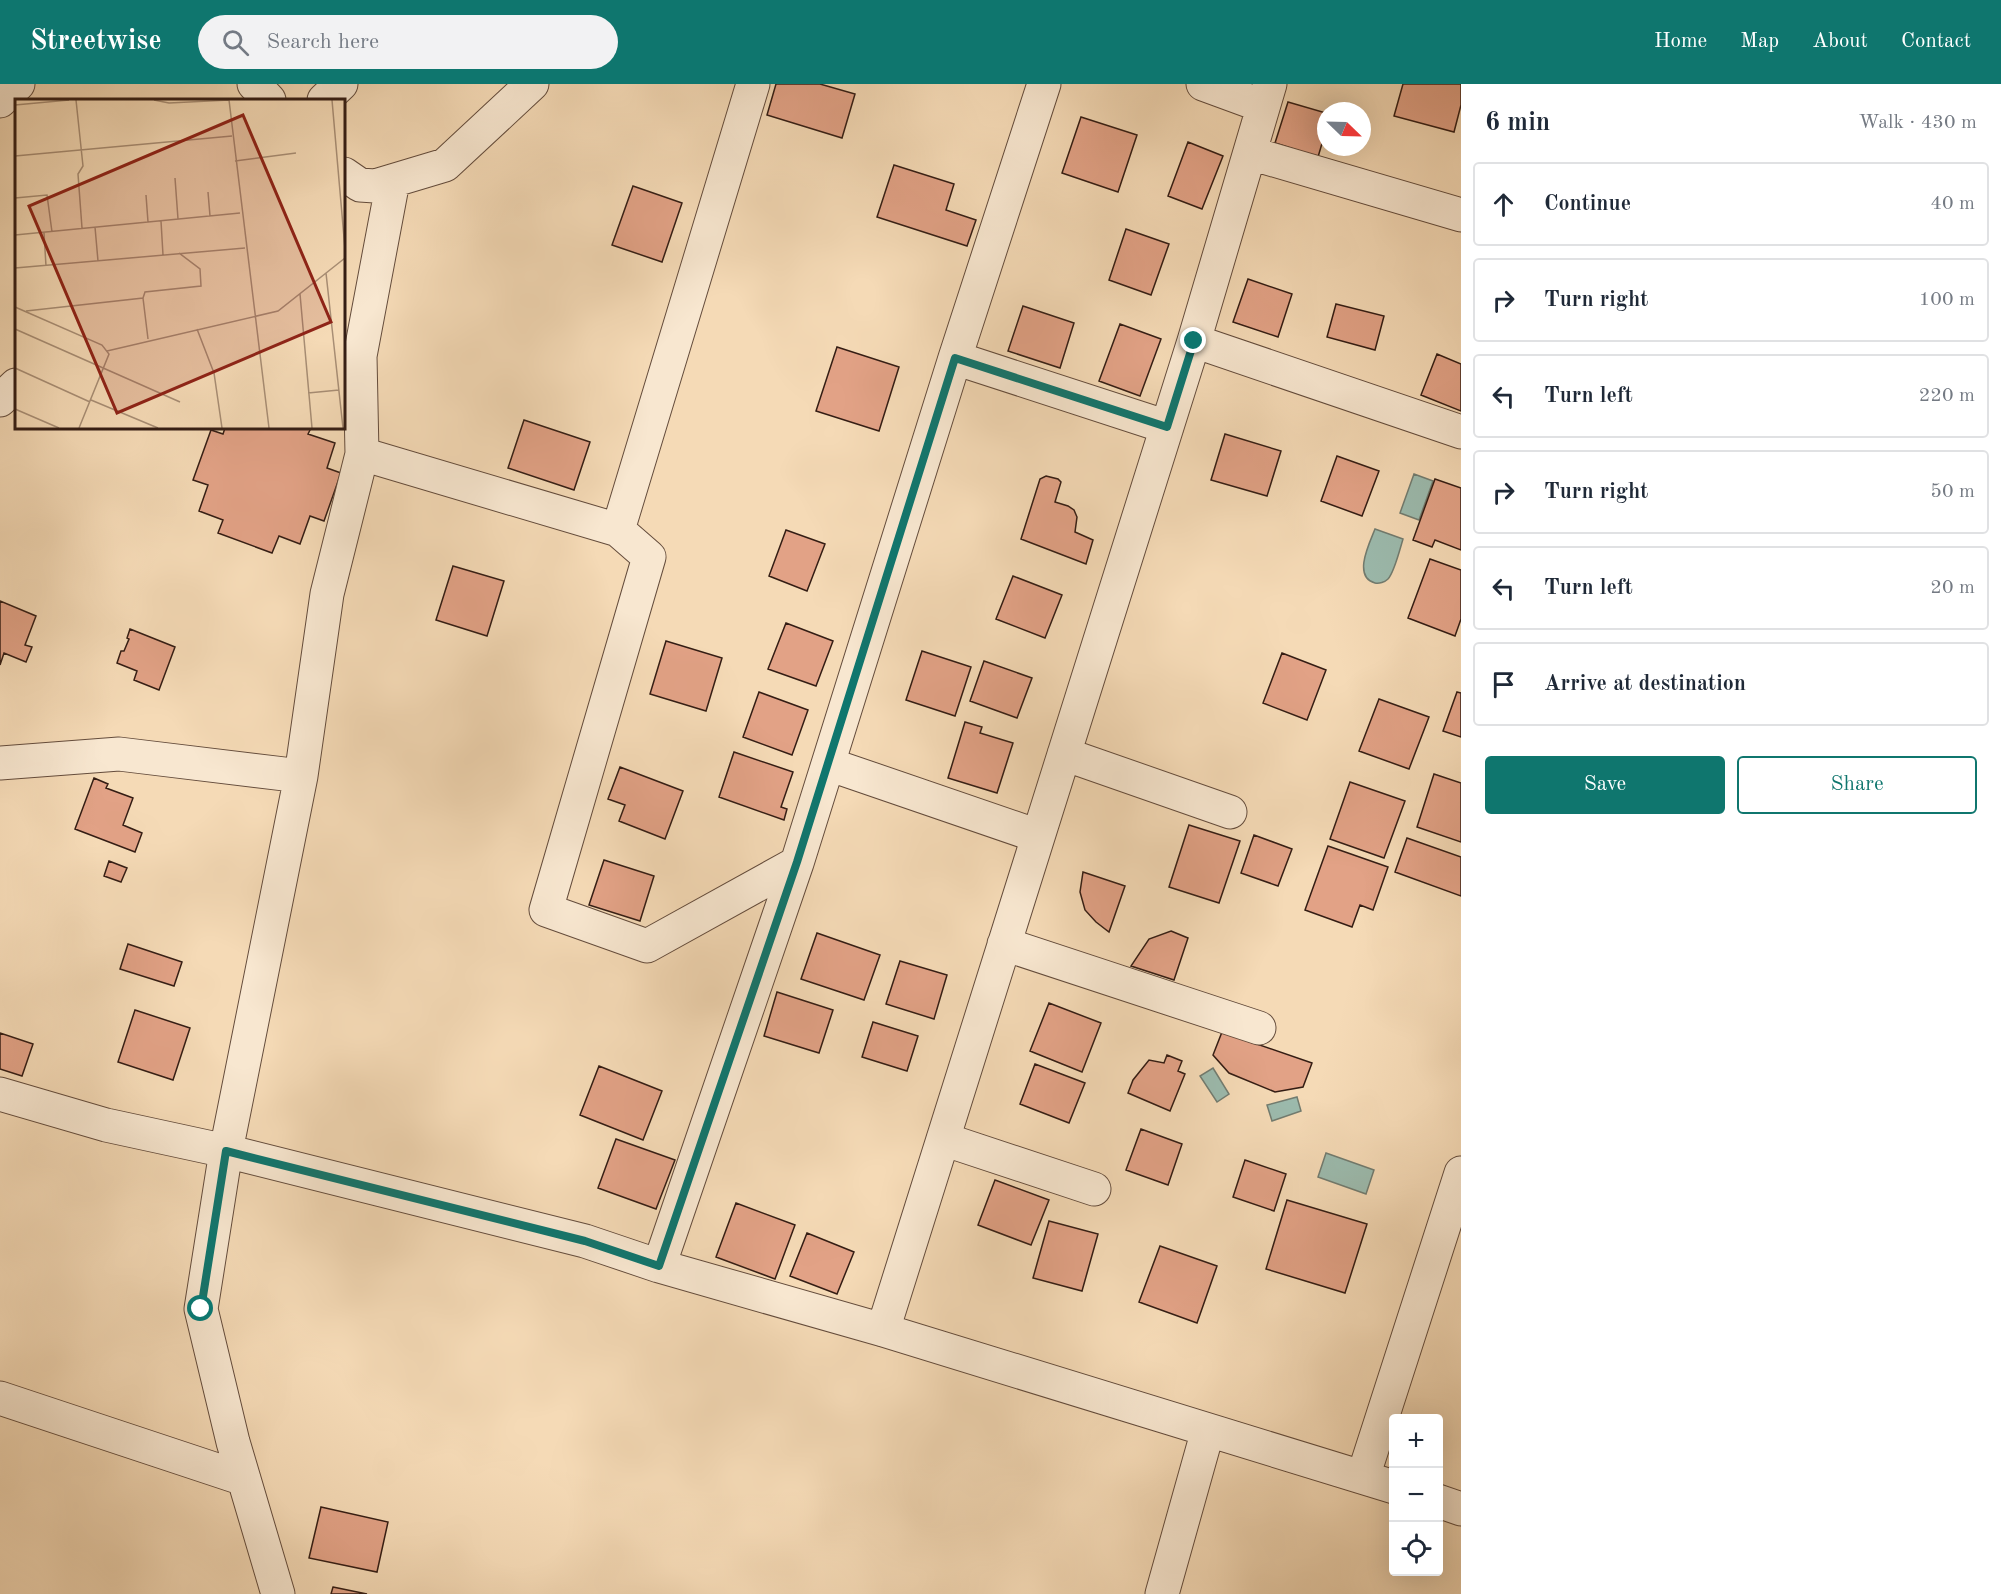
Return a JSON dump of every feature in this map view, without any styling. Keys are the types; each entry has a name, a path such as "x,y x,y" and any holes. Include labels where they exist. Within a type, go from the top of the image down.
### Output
{"street":[{"path":"0,101 18,84"},
{"path":"254,84 268,99"},
{"path":"325,99 342,84"},
{"path":"345,175 360,185 375,186 445,165 532,84"},
{"path":"618,530 753,84"},
{"path":"659,1266 797,862 955,358 1044,84"},
{"path":"883,1330 1194,341 1267,95 1203,84"},
{"path":"1250,153 1461,215"},
{"path":"278,1594 244,1479 201,1309 226,1151 301,776 327,594 362,453 360,356 393,181"},
{"path":"1194,341 1461,432"},
{"path":"955,358 1167,427"},
{"path":"0,400 15,386"},
{"path":"362,453 618,530 650,557 546,910 647,946 797,862"},
{"path":"0,763 119,754 301,776"},
{"path":"1064,754 1230,813"},
{"path":"828,764 1038,836"},
{"path":"1004,944 1259,1028"},
{"path":"0,1094 106,1125 226,1151 585,1241 659,1266 883,1330 1378,1482 1461,1173"},
{"path":"943,1139 1094,1189"},
{"path":"0,1398 244,1479"},
{"path":"1162,1594 1208,1430"},
{"path":"1443,1503 1461,1509"}],"shaded area":[{"path":"1414,474 1433,481 1419,520 1400,513"},
{"path":"1375,529 1403,539 1390,576 1378,583 1368,579 1364,567 1364,559"},
{"path":"1213,1068 1229,1094 1217,1102 1200,1076"},
{"path":"1297,1097 1301,1111 1272,1121 1267,1105"},
{"path":"1326,1153 1374,1170 1366,1194 1318,1177"}],"building":[{"path":"776,84 820,84 855,94 842,138 767,115"},
{"path":"1403,84 1461,84 1461,105 1454,132 1394,116"},
{"path":"1288,102 1317,110 1318,157 1275,143"},
{"path":"1081,117 1137,135 1118,192 1062,173"},
{"path":"1188,142 1223,156 1202,209 1168,196"},
{"path":"894,165 954,184 946,210 976,220 967,246 877,217"},
{"path":"633,186 682,203 662,262 612,245"},
{"path":"1126,229 1169,244 1151,295 1109,280"},
{"path":"1248,279 1292,294 1278,337 1233,322"},
{"path":"1336,304 1384,316 1375,350 1327,337"},
{"path":"1023,306 1074,323 1060,368 1008,351"},
{"path":"1120,324 1161,339 1140,396 1099,381"},
{"path":"837,347 899,367 879,431 816,411"},
{"path":"1437,354 1461,364 1461,411 1421,395"},
{"path":"524,420 590,442 574,490 508,468"},
{"path":"225,429 310,429 308,434 335,443 327,468 341,473 324,521 310,516 300,544 279,536 272,553 218,533 223,520 199,511 208,485 193,480 211,430 223,434"},
{"path":"1225,434 1281,451 1267,496 1211,480"},
{"path":"1337,456 1379,471 1362,516 1321,501"},
{"path":"1046,476 1061,482 1055,502 1074,510 1077,517 1075,532 1093,540 1086,564 1021,539 1040,479"},
{"path":"1435,479 1461,488 1461,550 1435,540 1432,547 1413,540"},
{"path":"786,530 825,544 807,591 769,576"},
{"path":"1430,559 1461,570 1461,619 1455,636 1408,618"},
{"path":"453,566 504,581 487,636 436,620"},
{"path":"1013,576 1062,595 1045,638 996,619"},
{"path":"0,601 36,616 25,645 32,647 26,662 4,653 0,665"},
{"path":"786,623 833,641 816,686 768,669"},
{"path":"130,629 175,647 159,690 134,680 137,671 117,663 129,639 127,638"},
{"path":"666,641 722,658 706,711 650,694"},
{"path":"922,651 971,667 955,716 906,700"},
{"path":"1282,653 1326,670 1307,720 1263,703"},
{"path":"984,661 1032,678 1017,718 970,701"},
{"path":"759,692 808,710 792,755 743,737"},
{"path":"1457,692 1461,693 1461,737 1443,731"},
{"path":"1379,699 1429,717 1409,769 1359,751"},
{"path":"965,722 982,727 980,733 1013,743 997,793 948,778"},
{"path":"734,752 793,772 781,807 787,809 784,820 719,797"},
{"path":"620,767 683,791 665,839 619,821 625,805 608,799"},
{"path":"1434,774 1461,783 1461,842 1417,827"},
{"path":"94,778 108,784 106,788 133,798 123,825 142,833 135,852 75,829"},
{"path":"1350,782 1405,801 1384,858 1330,839"},
{"path":"1189,825 1240,841 1219,903 1169,887"},
{"path":"1254,835 1292,849 1278,886 1241,873"},
{"path":"1407,838 1461,857 1461,896 1395,872"},
{"path":"1328,846 1388,867 1373,910 1360,905 1352,927 1305,910"},
{"path":"604,860 654,876 640,921 589,905"},
{"path":"109,861 127,868 121,882 104,876"},
{"path":"1083,872 1125,886 1109,932 1085,910 1080,892"},
{"path":"1171,931 1188,938 1174,980 1131,966 1149,939"},
{"path":"817,933 880,955 864,1000 801,979"},
{"path":"128,944 182,962 174,986 120,969"},
{"path":"900,961 947,975 934,1019 886,1004"},
{"path":"777,992 833,1010 819,1053 764,1036"},
{"path":"1049,1003 1101,1023 1082,1072 1030,1051"},
{"path":"135,1010 190,1028 173,1080 118,1062"},
{"path":"873,1022 918,1036 907,1071 862,1057"},
{"path":"1222,1032 1312,1063 1303,1087 1275,1092 1229,1073 1213,1055"},
{"path":"0,1033 33,1044 22,1076 0,1069"},
{"path":"1167,1055 1182,1061 1178,1071 1185,1074 1170,1111 1128,1093 1133,1080 1149,1060 1164,1063"},
{"path":"1035,1064 1085,1083 1069,1123 1020,1104"},
{"path":"599,1066 662,1091 643,1140 580,1115"},
{"path":"1141,1129 1182,1144 1168,1185 1126,1170"},
{"path":"616,1139 675,1160 656,1209 598,1188"},
{"path":"1245,1160 1286,1174 1274,1211 1233,1197"},
{"path":"995,1180 1049,1200 1031,1245 978,1225"},
{"path":"1287,1200 1367,1224 1345,1293 1266,1269"},
{"path":"736,1203 795,1225 775,1279 716,1257"},
{"path":"1049,1221 1098,1234 1082,1291 1033,1278"},
{"path":"807,1233 854,1252 837,1294 790,1276"},
{"path":"1160,1246 1217,1266 1197,1323 1139,1302"},
{"path":"321,1507 388,1522 377,1572 309,1558"},
{"path":"333,1587 367,1594 331,1594"}],"route":[{"path":"201,1309 226,1151 585,1241 659,1266 797,862 955,358 1167,427 1194,341"}]}
